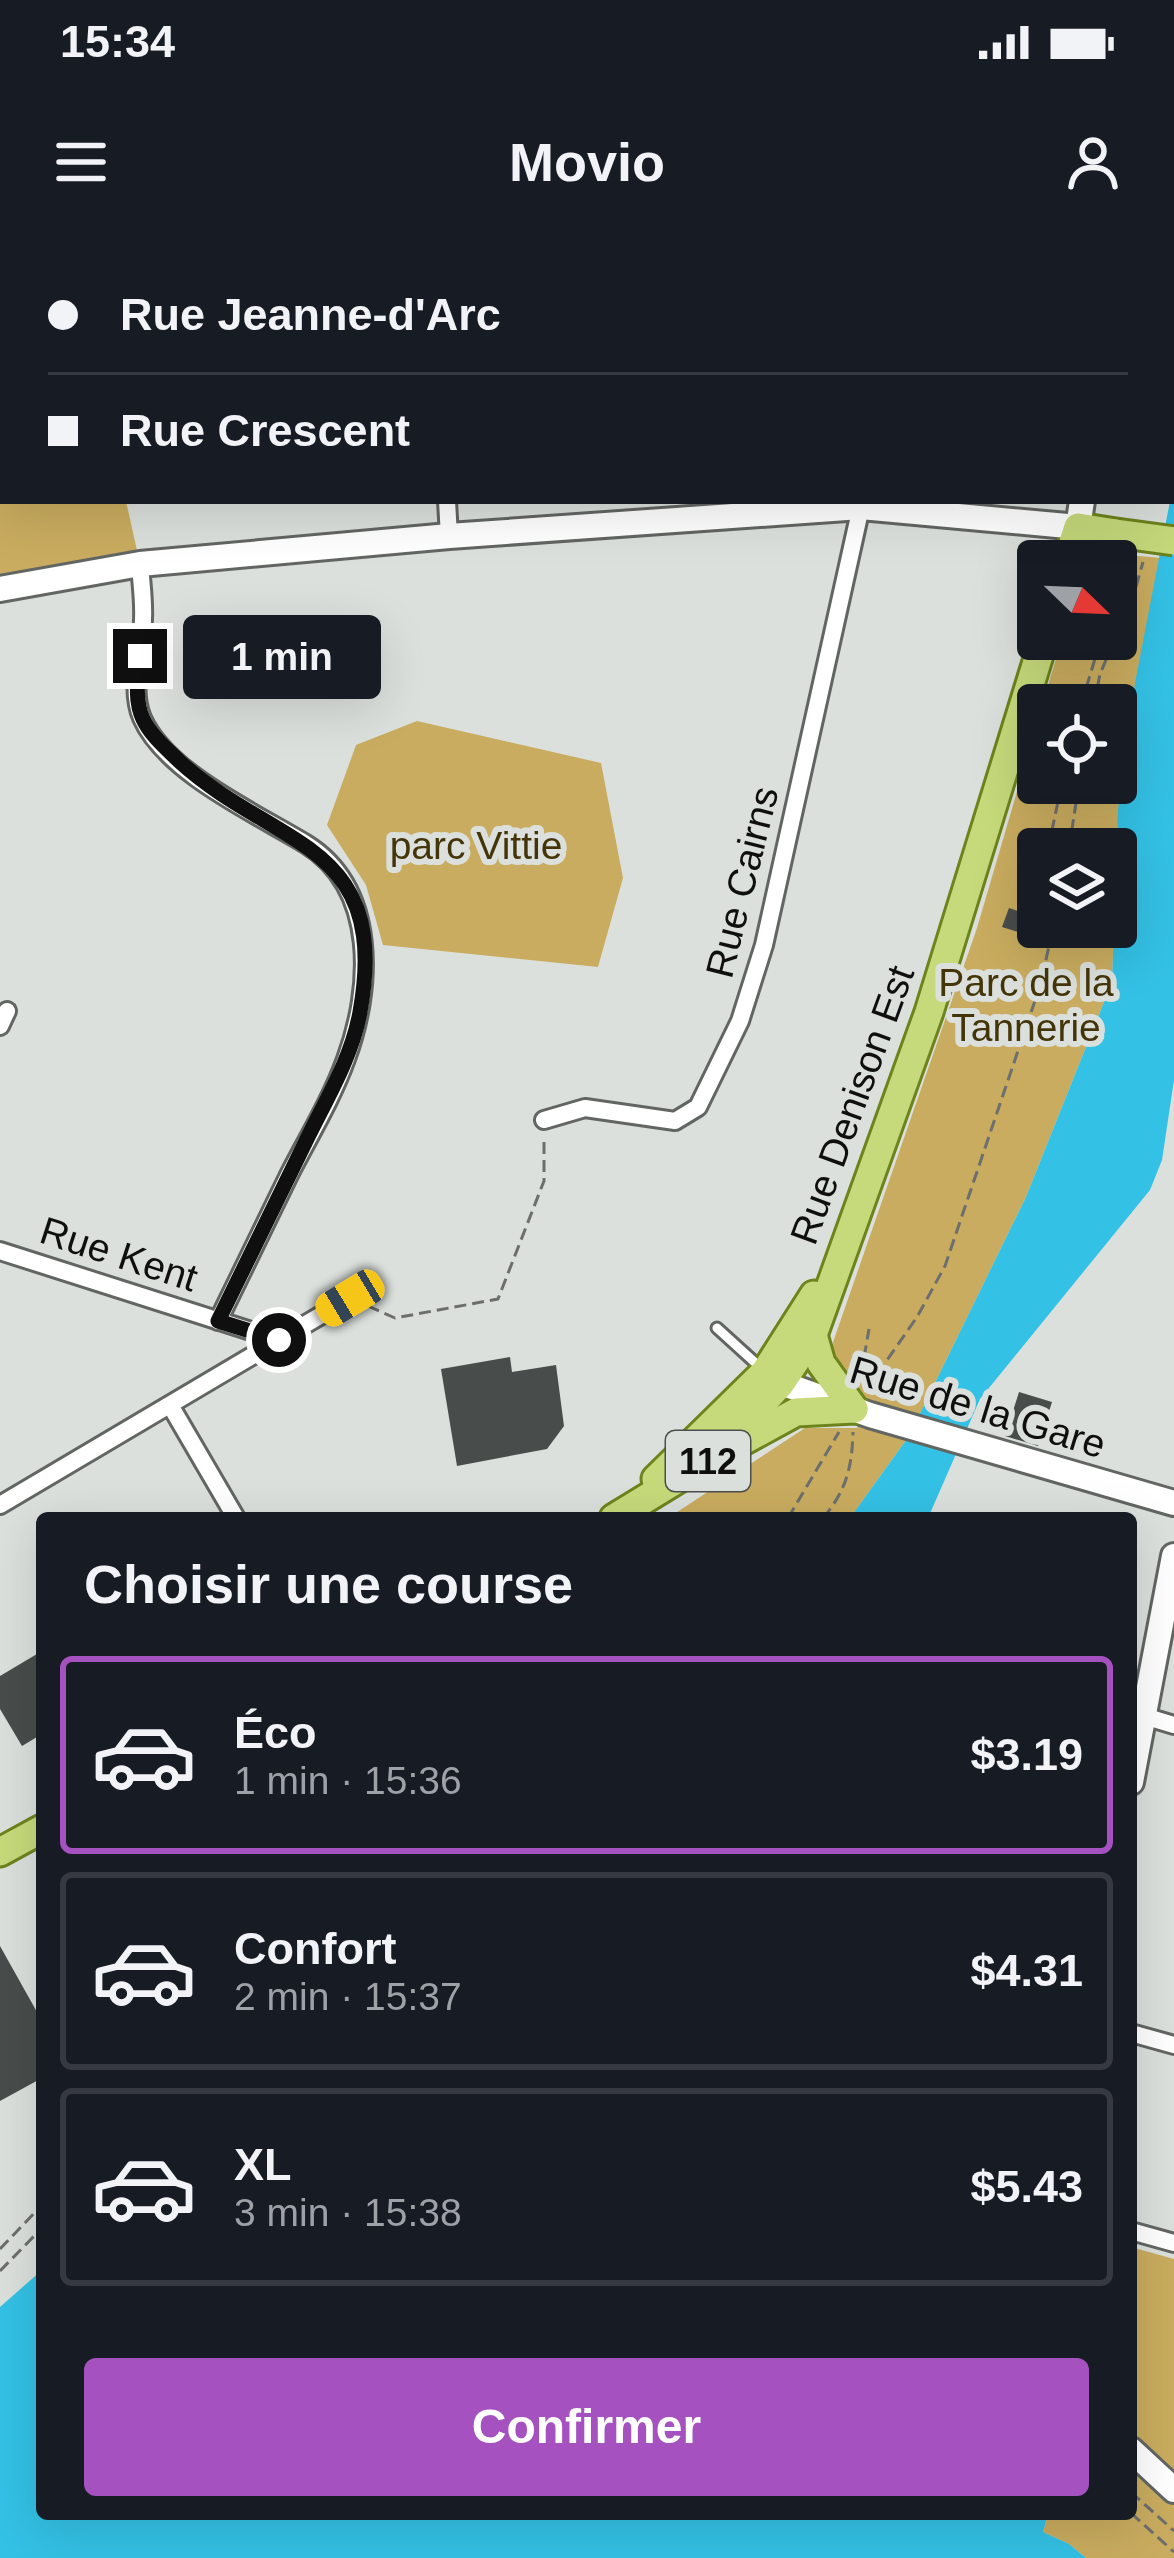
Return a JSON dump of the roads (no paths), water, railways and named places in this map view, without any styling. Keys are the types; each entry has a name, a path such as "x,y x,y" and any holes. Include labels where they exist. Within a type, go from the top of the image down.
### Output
{"main road":[{"path":"1080,514 1117,533 1174,541"},
{"name":"Rue Denison Est","path":"624,1512 712,1458 773,1378 813,1335 929,1012 1038,660"},
{"path":"622,1512 773,1378 848,1234"},
{"path":"813,1335 821,1363 862,1412"},
{"path":"712,1458 796,1412 862,1412"},
{"path":"0,1852 36,1832"}],"street":[{"path":"447,504 449,536"},
{"path":"0,589 140,564 449,536 860,508 1080,514"},
{"name":"Rue Cairns","path":"544,1120 585,1108 674,1121 698,1107 740,1022 764,945 860,508"},
{"path":"140,564 143,619 137,693 142,717 156,740 208,787 312,848 340,876 358,912 364,954 360,1013 346,1061 218,1321"},
{"name":"Rue Kent","path":"0,1251 279,1340"},
{"path":"0,1505 350,1298"},
{"name":"Rue de la Gare","path":"773,1378 862,1412 1174,1503"},
{"path":"170,1405 232,1512"},
{"path":"1137,1752 1174,1556"},
{"path":"1144,1716 1174,1724"},
{"path":"1137,2035 1174,2044"},
{"path":"1137,2233 1174,2243"},
{"path":"1137,2456 1174,2490"}],"lane":[{"path":"717,1328 773,1378"}],"water":[{"path":"1169,504 1174,504 1174,1080 1162,1160 1150,1190 980,1399 931,1512 854,1512 909,1436 1026,1197 1112,982 1113,948 1137,948 1137,828 1117,828 1119,804 1137,804 1135,684"},
{"path":"36,2275 36,2520 1046,2520 1043,2532 1086,2558 0,2558 0,2307"}],"park label":[{"name":"parc Vittie","path":"476,845"},
{"name":"Parc de la Tannerie","path":"1026,1004"}]}
